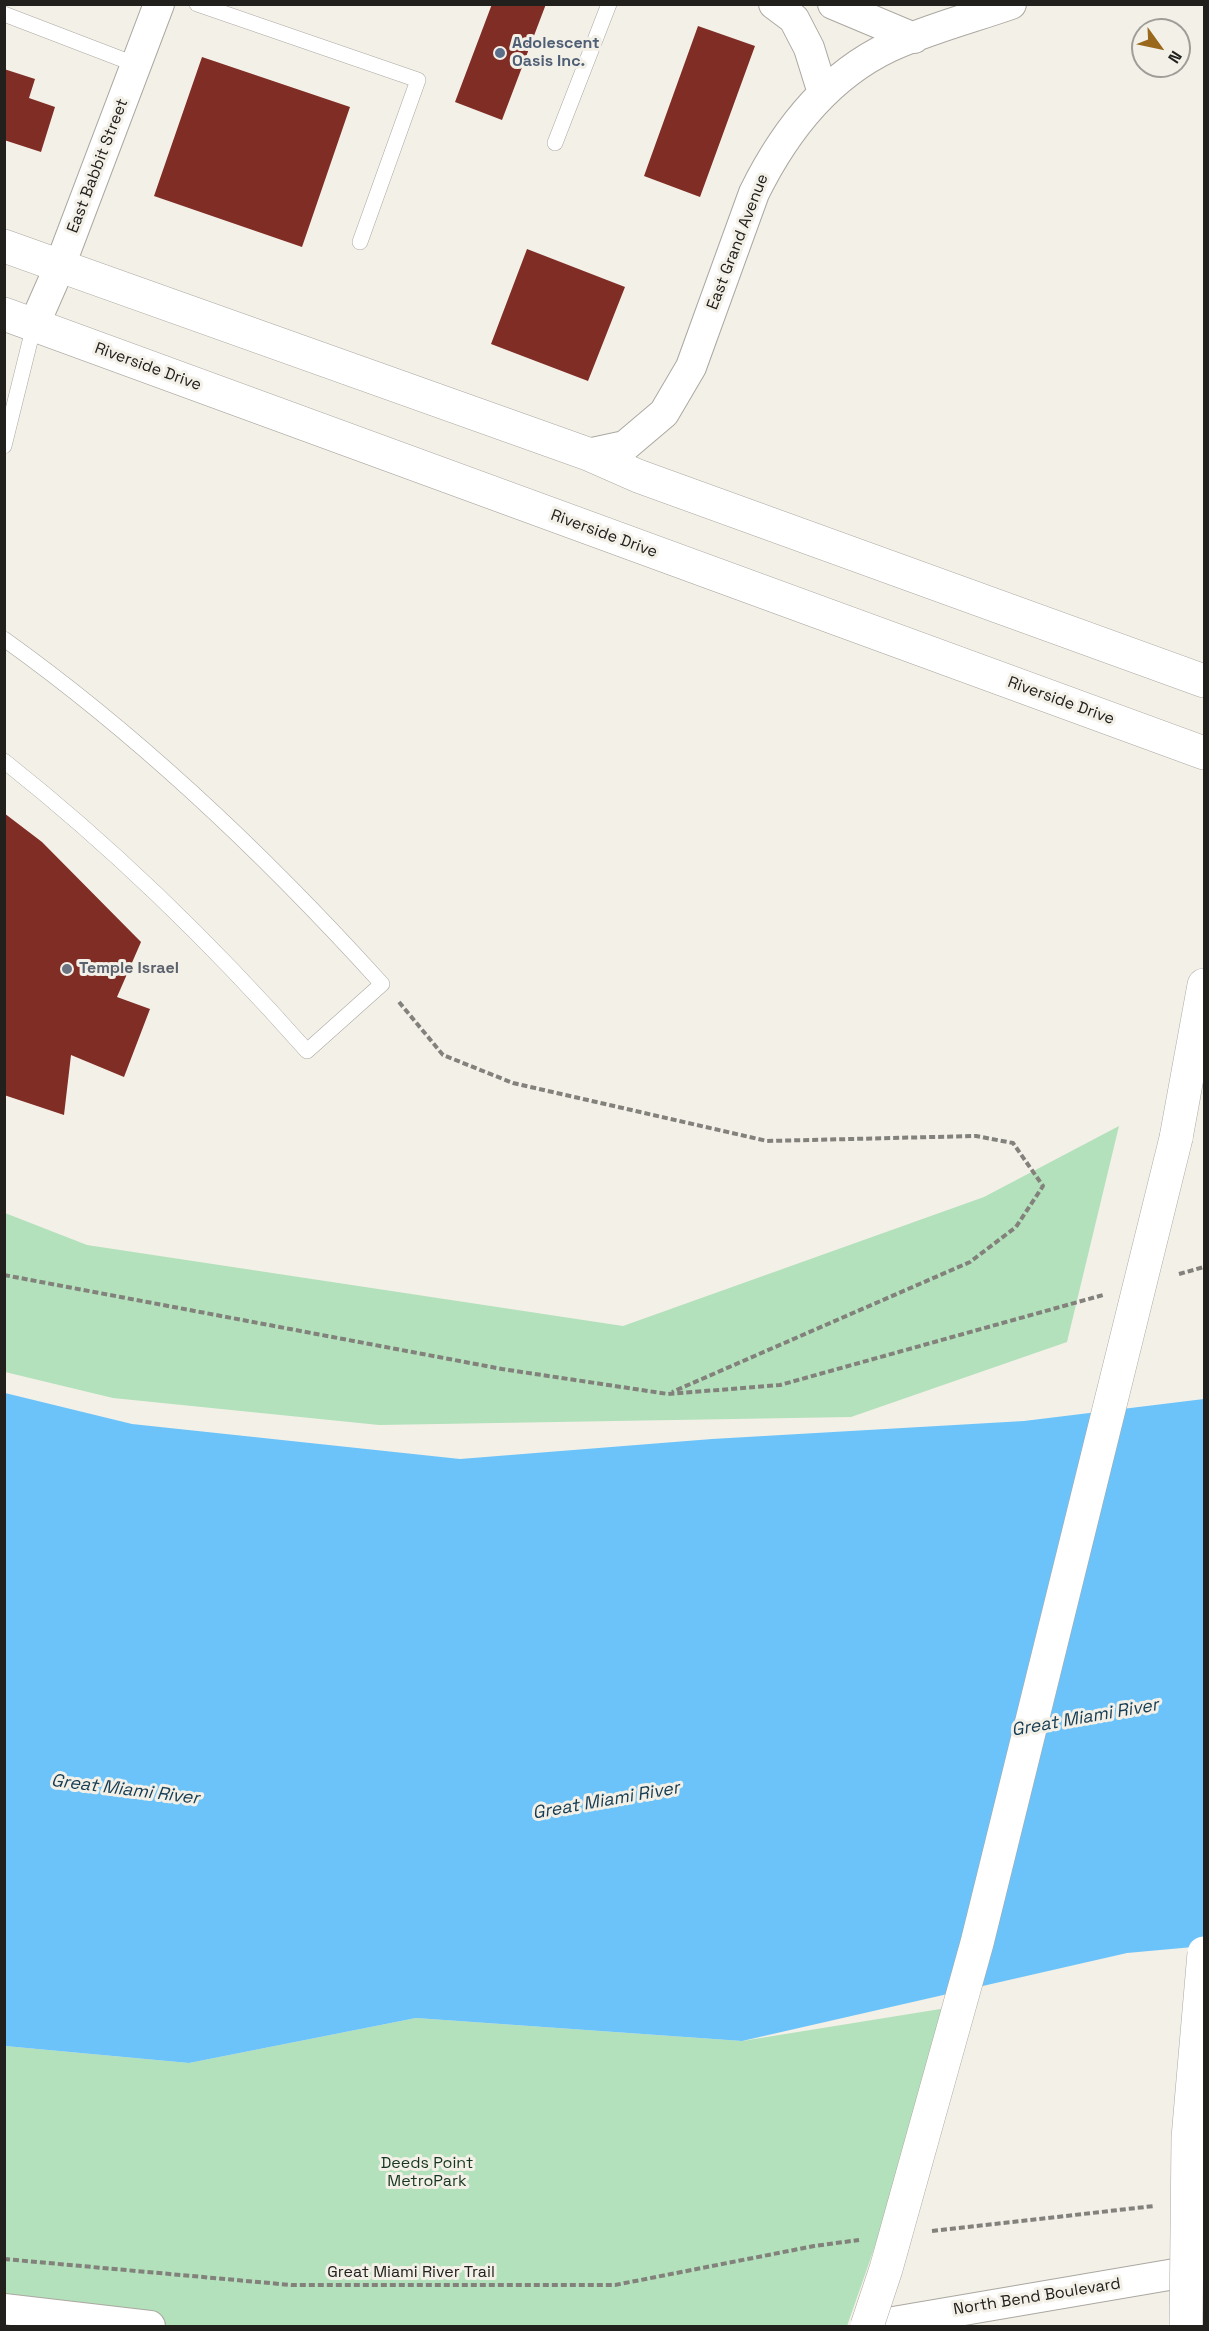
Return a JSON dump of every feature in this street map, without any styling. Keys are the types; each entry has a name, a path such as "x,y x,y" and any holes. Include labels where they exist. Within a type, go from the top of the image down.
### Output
{"main road":[{"path":"4,246 59,268 588,454 639,476 1204,681"},
{"name":"Riverside Drive","path":"19,320 1204,753"},
{"path":"1176,1138 1204,985"},
{"path":"868,2326 977,1943 1176,1138 1204,1044"},
{"path":"1186,2326 1188,2138 1204,1953"}],"street":[{"name":"East Babbit Street","path":"19,320 59,268 159,4"},
{"path":"774,4 794,19 809,48 823,93"},
{"path":"834,4 914,38"},
{"name":"East Grand Avenue","path":"588,454 625,446 664,413 690,367 754,193 765,171 813,102 841,77 889,48 1011,4"},
{"name":"North Bend Boulevard","path":"868,2326 1204,2269"},
{"path":"4,2309 150,2326"}],"lane":[{"path":"197,4 418,80 360,242"},
{"path":"555,143 609,4"},
{"path":"4,14 136,65"},
{"path":"4,446 19,320"},
{"path":"4,639 73,688 239,834 307,902 382,984 307,1051 224,961 99,841 4,761"}],"path":[{"path":"382,984 443,1055 513,1083 767,1141 976,1136 1013,1143 1043,1186 1016,1227 970,1262 668,1394"},
{"path":"1170,1276 1204,1267"},
{"path":"4,1275 502,1369 668,1394 780,1385 1113,1292"},
{"path":"1020,2221 1158,2206"},
{"name":"Great Miami River Trail","path":"4,2259 291,2284 615,2285 814,2246"}],"green space":[{"path":"1119,1126 1067,1342 851,1417 379,1425 113,1398 5,1372 5,1213 87,1245 623,1326 984,1197"},
{"name":"Deeds Point MetroPark","path":"959,2006 847,2326 155,2326 5,2309 5,2046 189,2063 416,2018 742,2041"}],"water":[{"name":"Great Miami River","path":"5,1393 132,1424 460,1459 712,1439 1024,1421 1204,1399 1204,1946 1127,1953 742,2041 416,2018 189,2063 5,2046"}],"building":[{"name":"Adolescent Oasis Inc.","path":"492,4 546,4 502,120 455,102"},
{"path":"698,26 755,46 700,197 644,176"},
{"path":"202,57 350,107 302,247 154,196"},
{"path":"4,69 35,79 29,98 55,107 41,152 4,140"},
{"path":"527,249 625,287 588,381 491,344"},
{"name":"Temple Israel","path":"4,813 42,842 141,942 117,997 150,1009 124,1077 71,1055 64,1115 4,1095"}],"place":[{"name":"Adolescent Oasis Inc.","path":"500,53"},
{"name":"Temple Israel","path":"67,969"}]}
